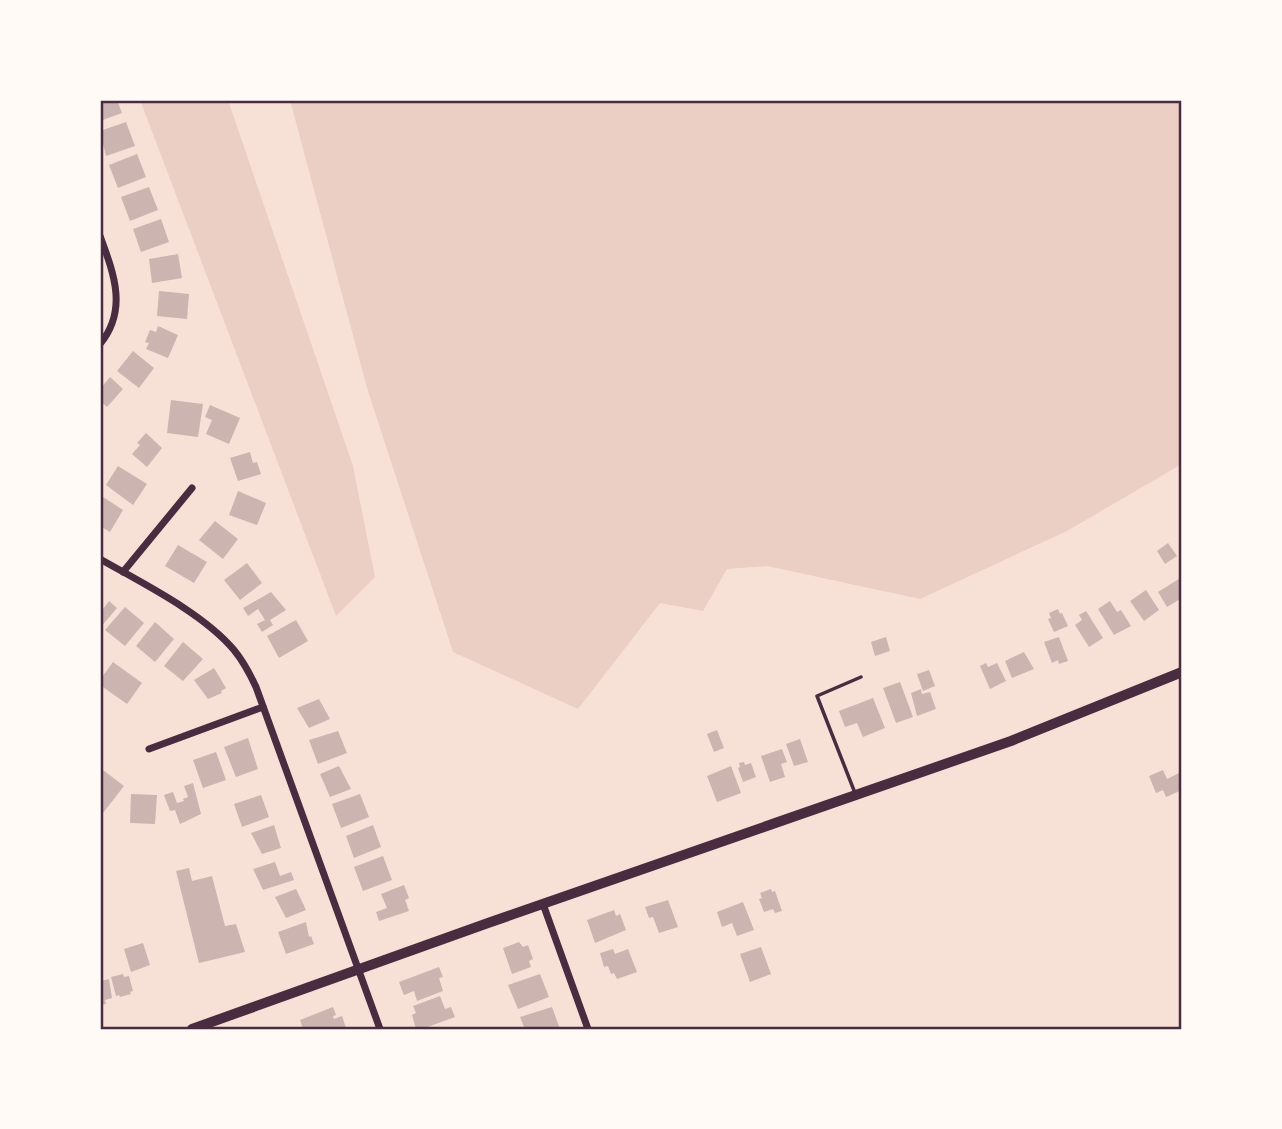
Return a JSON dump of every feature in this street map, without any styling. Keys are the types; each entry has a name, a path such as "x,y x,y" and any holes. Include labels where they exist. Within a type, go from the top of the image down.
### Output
{"main road":[{"path":"192,1029 1011,741 1182,672"}],"street":[{"path":"100,236 116,281 117,293 114,317 100,345"},
{"path":"122,572 192,488"},
{"path":"100,559 199,619 219,635 247,667 380,1029"},
{"path":"149,749 263,707"},
{"path":"543,904 588,1029"}],"lane":[{"path":"856,795 817,696 861,677"}],"shaded area":[{"path":"140,100 228,100 353,466 375,577 336,616"},
{"path":"290,100 1182,100 1182,464 1067,531 920,599 767,566 727,569 703,611 660,603 578,709 453,652 367,388"}],"building":[{"path":"100,100 117,100 122,113 100,121"},
{"path":"126,122 135,146 106,156 100,131"},
{"path":"137,154 146,177 118,188 109,165"},
{"path":"149,187 158,210 130,221 121,197"},
{"path":"161,219 169,242 141,252 133,229"},
{"path":"178,254 182,278 152,283 149,259"},
{"path":"159,291 189,294 187,319 157,316"},
{"path":"158,326 178,335 168,358 146,349 149,343 145,342 150,330 156,332"},
{"path":"133,351 154,368 139,388 117,371"},
{"path":"110,377 123,389 107,407 100,401 100,389"},
{"path":"171,400 203,404 198,437 167,433"},
{"path":"210,405 240,418 229,444 206,434 212,420 205,417"},
{"path":"146,433 162,448 147,467 132,454"},
{"path":"250,452 253,463 257,462 261,474 238,481 230,458"},
{"path":"118,466 147,484 133,505 106,485"},
{"path":"238,491 266,503 257,525 229,515"},
{"path":"100,495 123,510 110,532 100,526"},
{"path":"215,521 238,539 223,559 199,540"},
{"path":"1168,543 1177,556 1165,564 1157,551"},
{"path":"178,545 207,562 194,583 165,566"},
{"path":"247,563 262,583 240,600 224,580"},
{"path":"1182,577 1182,598 1167,607 1158,592"},
{"path":"1146,590 1159,610 1144,621 1130,601"},
{"path":"271,592 286,610 270,620 273,625 262,632 257,624 265,620 258,609 248,616 243,608"},
{"path":"109,601 117,608 100,628 100,606 103,609"},
{"path":"1110,601 1117,612 1121,610 1131,626 1114,635 1098,609"},
{"path":"125,607 144,623 125,646 105,630"},
{"path":"1058,609 1068,626 1054,632 1048,619 1051,618 1049,613"},
{"path":"1086,611 1103,638 1089,647 1075,625 1082,620 1079,615"},
{"path":"296,620 308,641 279,658 267,636"},
{"path":"155,622 174,639 155,662 136,646"},
{"path":"886,637 890,651 875,656 871,642"},
{"path":"1059,637 1068,661 1059,664 1058,660 1052,663 1044,642"},
{"path":"183,642 203,659 183,681 164,666"},
{"path":"1024,652 1034,669 1012,678 1005,661"},
{"path":"113,662 142,683 127,704 100,685 100,680"},
{"path":"986,663 988,667 997,663 1006,681 990,689 980,666"},
{"path":"214,668 226,688 222,693 208,699 194,680"},
{"path":"929,670 935,686 923,691 917,674"},
{"path":"900,682 913,717 896,723 883,688"},
{"path":"921,689 922,694 930,692 936,709 917,716 911,693"},
{"path":"873,698 885,728 863,737 857,723 845,727 839,711"},
{"path":"319,699 330,719 309,728 297,708"},
{"path":"717,730 724,748 714,752 707,734"},
{"path":"338,731 347,753 318,764 309,740"},
{"path":"248,738 258,769 236,777 224,747"},
{"path":"800,739 808,762 794,766 786,744"},
{"path":"782,749 787,762 781,764 785,777 770,782 761,756"},
{"path":"216,752 226,780 203,788 193,760"},
{"path":"744,762 745,765 751,763 756,777 743,782 738,768 739,763"},
{"path":"339,766 351,789 330,797 320,774"},
{"path":"731,766 741,793 717,802 707,776"},
{"path":"103,770 124,786 103,813 100,811 100,775"},
{"path":"1163,770 1167,779 1181,772 1182,790 1166,797 1163,790 1156,793 1149,776"},
{"path":"193,783 201,814 180,824 175,810 170,811 164,795 173,792 177,803 184,801 183,799 188,797 184,786"},
{"path":"131,794 157,795 155,824 130,823"},
{"path":"360,794 369,817 341,828 332,804"},
{"path":"261,795 269,817 242,827 234,804"},
{"path":"274,825 281,848 262,854 251,833"},
{"path":"373,825 381,847 354,858 346,836"},
{"path":"383,856 392,880 363,891 354,867"},
{"path":"275,862 280,876 291,872 294,880 263,890 253,869"},
{"path":"189,868 192,881 212,876 225,926 236,924 245,952 199,963 176,871"},
{"path":"404,885 409,898 405,900 409,911 379,921 376,912 387,908 381,894"},
{"path":"296,889 306,910 286,918 275,897"},
{"path":"771,889 772,892 775,891 782,911 775,913 773,909 764,912 759,899 762,898 760,893"},
{"path":"668,900 678,927 659,933 653,917 649,918 645,907"},
{"path":"743,902 754,930 737,936 732,923 722,927 717,912"},
{"path":"614,910 616,916 620,914 626,930 595,943 587,920"},
{"path":"306,922 309,937 311,936 314,944 286,954 278,932"},
{"path":"519,942 523,947 528,945 533,959 529,961 531,967 512,974 503,948"},
{"path":"143,943 150,965 131,972 124,949"},
{"path":"761,947 771,974 750,982 740,954"},
{"path":"613,949 615,954 628,949 637,972 617,979 614,973 611,974 608,966 604,967 600,953"},
{"path":"439,967 443,977 439,978 443,991 417,1001 414,991 404,995 399,982"},
{"path":"123,974 124,977 129,976 133,991 120,997 116,996 111,977"},
{"path":"540,974 549,997 518,1009 508,985"},
{"path":"109,979 112,998 105,1000 106,1004 100,1005 101,981"},
{"path":"440,996 445,1009 451,1007 455,1017 416,1029 412,1015 416,1013 413,1006"},
{"path":"333,1007 336,1015 333,1016 334,1019 342,1016 346,1028 303,1029 300,1020"},
{"path":"552,1007 560,1029 525,1029 520,1017"}]}
